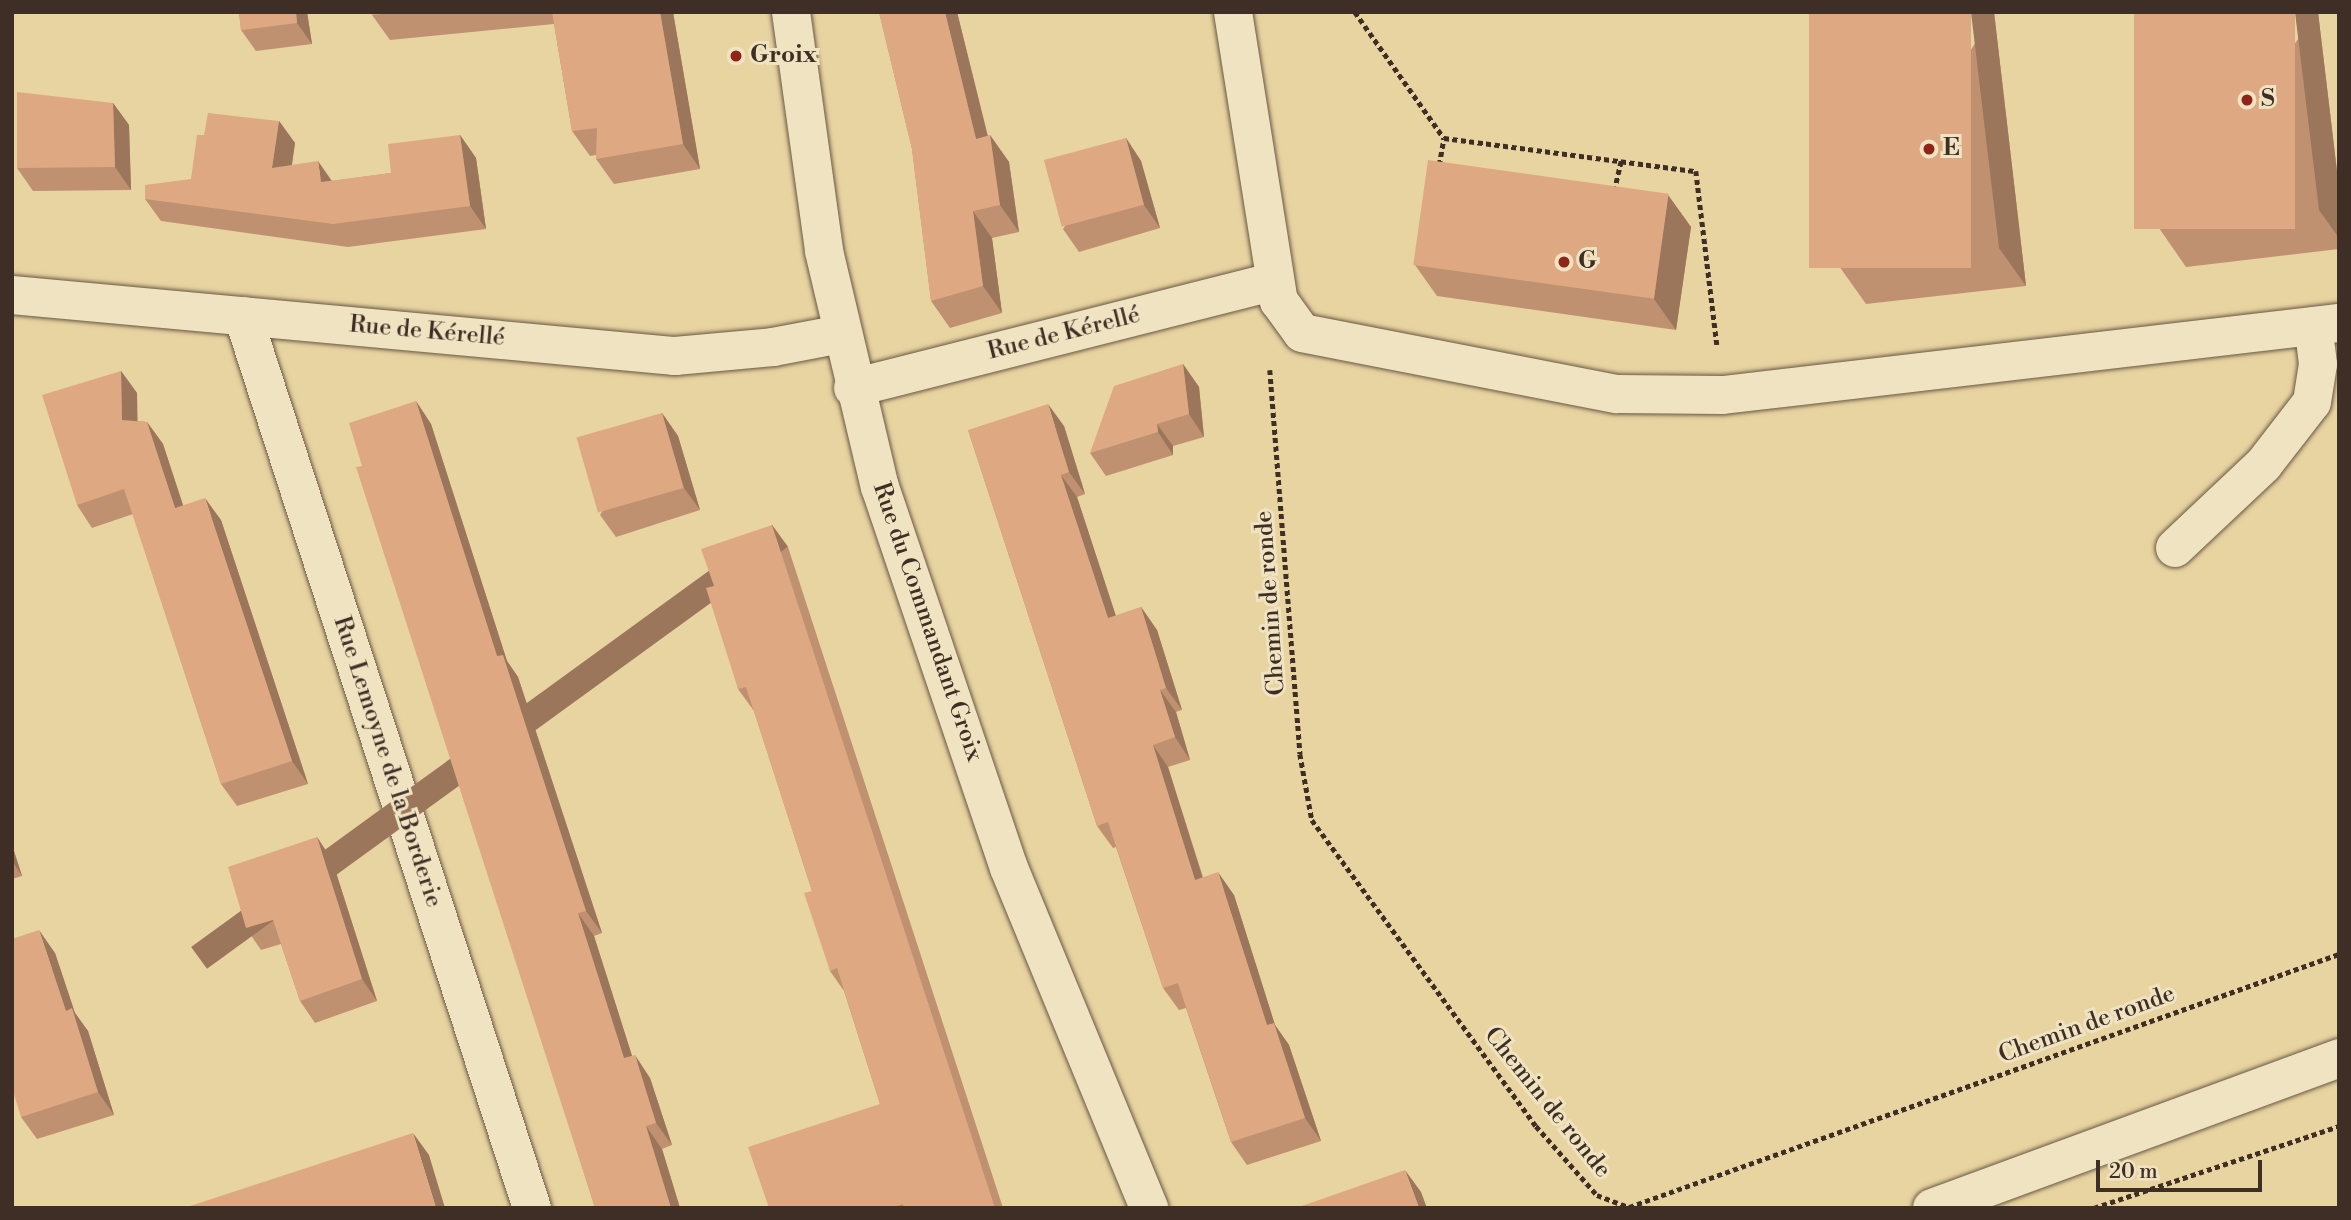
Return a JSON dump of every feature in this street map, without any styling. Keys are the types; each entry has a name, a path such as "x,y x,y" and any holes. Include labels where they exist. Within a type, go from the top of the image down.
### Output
{"street":[{"name":"Rue du Commandant Groix","path":"791,12 803,120 841,334 880,487 1009,868 1149,1208"},
{"path":"1233,12 1277,291 1302,334 1617,394 1723,395 2326,324 2312,402 2264,464 2175,548"},
{"name":"Rue de Kérellé","path":"853,388 1277,291"},
{"name":"Rue de Kérellé","path":"12,295 676,356 773,347 841,334"},
{"name":"Rue Lemoyne de la Borderie","path":"243,316 531,1208"},
{"path":"1932,1208 2339,1058"}],"path":[{"path":"1355,12 1444,138 1436,176"},
{"path":"1444,138 1696,171 1723,395"},
{"path":"1614,194 1621,161"},
{"name":"Chemin de ronde","path":"1277,291 1268,339 1300,754 1312,820 1536,1126 1597,1195 1629,1207 2339,954"},
{"path":"2094,1208 2339,1126"}],"building":[{"path":"239,12 296,12 297,23 241,30"},
{"path":"372,12 401,12 372,15"},
{"path":"552,12 660,12 683,144 596,159 597,128 572,131"},
{"path":"879,12 945,12 976,139 990,135 1000,205 973,211 983,286 931,301 912,149"},
{"name":"E","path":"1809,12 1971,12 1971,268 1809,268"},
{"name":"S","path":"2134,12 2295,12 2295,229 2134,229"},
{"path":"17,92 113,103 115,167 17,168"},
{"path":"208,113 279,121 272,168 318,161 321,182 391,173 388,144 460,135 470,206 333,224 145,199 145,185 191,179 197,135 204,135"},
{"path":"1126,138 1144,205 1062,227 1044,160"},
{"name":"G","path":"1428,160 1669,194 1654,299 1413,265"},
{"path":"1183,364 1189,414 1157,424 1158,432 1090,453 1114,386"},
{"path":"121,371 122,420 147,422 175,508 205,498 292,761 221,784 124,489 77,505 42,395"},
{"path":"416,401 497,656 503,655 586,911 578,913 624,1058 635,1055 656,1123 646,1126 671,1208 595,1208 356,467 362,466 349,423"},
{"path":"1048,404 1069,472 1061,475 1108,618 1141,607 1166,688 1160,690 1175,737 1153,745 1195,880 1218,872 1267,1025 1274,1023 1305,1118 1231,1142 1178,983 1163,988 1108,822 1097,826 968,430"},
{"path":"662,413 683,488 598,513 576,438"},
{"path":"772,525 995,1208 904,1208 903,1204 891,1208 769,1208 748,1147 880,1104 837,968 830,971 804,893 812,891 746,687 738,689 706,588 714,586 701,549"},
{"path":"317,837 362,979 300,1001 273,920 246,928 228,867"},
{"path":"39,930 66,1011 72,1008 98,1092 21,1117 12,1088 12,939"},
{"path":"413,1133 436,1208 184,1208"},
{"path":"1405,1170 1419,1208 1296,1208"}],"place":[{"name":"Groix","path":"736,56"},
{"name":"S","path":"2247,100"},
{"name":"E","path":"1929,149"},
{"name":"G","path":"1564,262"}]}
